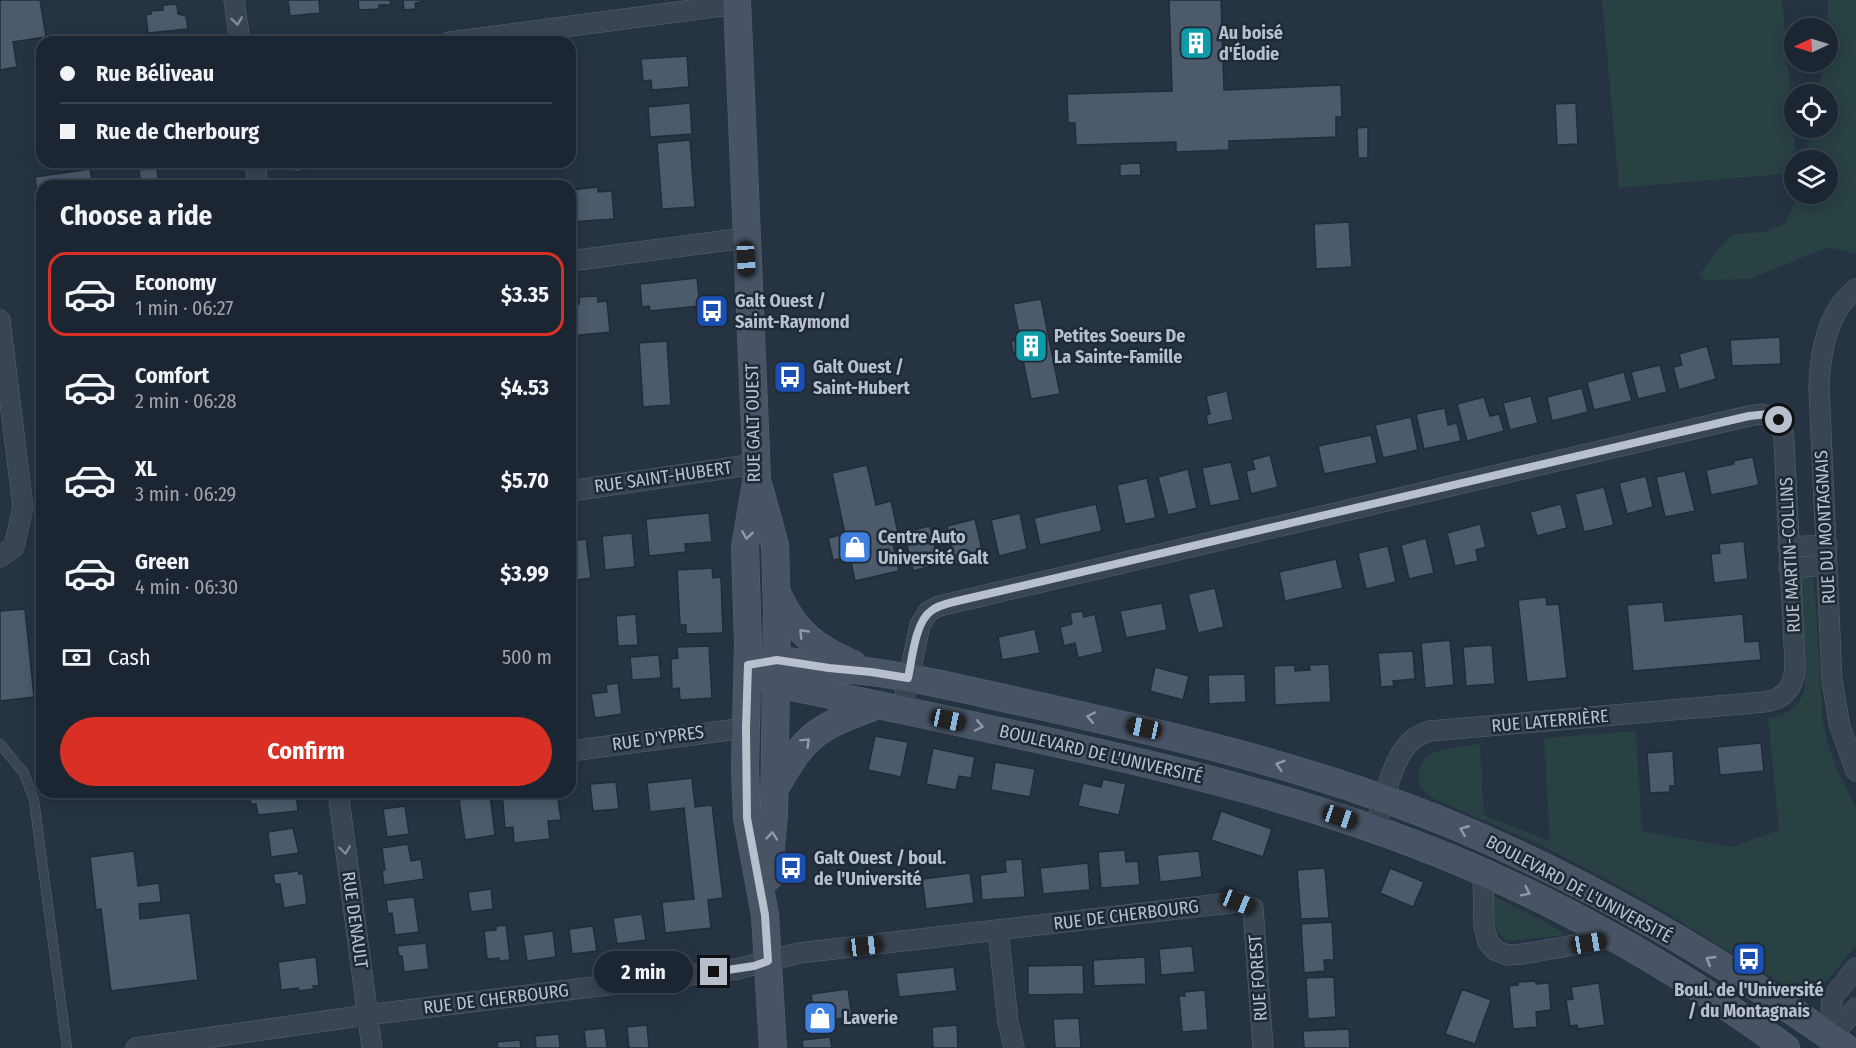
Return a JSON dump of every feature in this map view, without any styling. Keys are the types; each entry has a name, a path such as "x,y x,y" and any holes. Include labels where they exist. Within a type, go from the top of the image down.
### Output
{"main road":[{"name":"RUE GALT OUEST","path":"737,2 756,471 745,547 748,665 747,818 765,915 774,1048"},
{"name":"RUE GALT OUEST","path":"756,471 775,545 776,591 774,791 765,915"},
{"path":"776,591 794,623 806,637 829,653 871,672"},
{"path":"748,665 776,672 829,668 871,672"},
{"name":"BOULEVARD DE L'UNIVERSITÉ","path":"776,672 890,707 1178,770 1304,805 1375,829 1483,872 1614,938 1679,977 1786,1048"},
{"name":"BOULEVARD DE L'UNIVERSITÉ","path":"871,672 908,678 1196,741 1385,799 1470,832 1609,901 1738,977 1833,1044"},
{"path":"774,791 799,749 819,729 838,720 890,707"}],"street":[{"path":"234,0 239,36"},
{"path":"493,36 737,2"},
{"path":"576,260 745,238"},
{"name":"RUE DU MONTAGNAIS","path":"1856,290 1841,304 1826,341 1821,368 1820,414 1832,681 1843,739 1856,771"},
{"path":"0,320 22,507 14,547 0,557"},
{"name":"RUE MARTIN-COLLINS","path":"908,678 920,625 928,612 939,606 1761,414 1776,417 1783,430 1795,669 1786,694"},
{"name":"RUE SAINT-HUBERT","path":"576,490 756,471"},
{"path":"1788,547 1827,545"},
{"path":"1790,568 1827,565"},
{"path":"890,707 908,678"},
{"name":"RUE LATERRIÈRE","path":"1375,829 1396,767 1408,744 1416,737 1430,731 1764,702 1773,701 1786,694"},
{"name":"RUE D'YPRES","path":"576,749 746,728"},
{"name":"RUE DENAULT","path":"339,798 372,1048"},
{"name":"BOULEVARD DE L'UNIVERSITÉ","path":"1483,872 1484,926 1488,942 1495,950 1506,955 1523,954 1614,938"},
{"name":"RUE DE CHERBOURG","path":"136,1048 368,1015 737,969 799,953 1238,902 1253,908"},
{"name":"RUE FOREST","path":"1253,908 1263,1048"},
{"path":"998,930 1008,1022 1014,1048"},
{"path":"1833,1044 1832,998 1856,968"},
{"path":"1833,1044 1856,1008"}],"lane":[{"path":"0,744 24,773 34,800 67,1048"}],"green space":[{"path":"1602,0 1782,0 1784,72 1788,72 1789,84 1784,84 1784,138 1794,138 1795,150 1784,150 1784,174 1619,188"},
{"path":"1828,0 1856,0 1856,254 1828,247 1750,279 1704,280 1699,275 1732,234 1763,232 1785,224 1794,204 1838,204 1838,150 1808,150 1810,138 1838,138 1838,84 1820,84 1821,72 1838,72 1838,18 1828,18"},
{"path":"1809,575 1814,579 1823,722 1837,769 1856,808 1856,945 1828,980 1820,986 1788,988 1659,908 1606,879 1543,846 1432,798 1420,787 1421,764 1427,757 1447,749 1480,744 1484,815 1550,841 1544,738 1636,731 1642,831 1732,847 1779,830 1768,718 1782,715 1792,709 1803,694 1805,687 1799,580 1802,576"},
{"path":"1493,896 1567,935 1505,940 1495,928"}],"building":[{"path":"0,0 40,0 46,36 13,42 17,67 0,70"},
{"path":"288,0 319,0 320,13 290,16"},
{"path":"358,0 390,0 391,5 379,5 379,9 359,10"},
{"path":"403,0 426,1 415,3 416,9 404,10"},
{"name":"Au boisé d'Élodie","path":"1169,0 1221,0 1224,90 1341,85 1342,117 1336,117 1336,137 1229,141 1229,150 1176,152 1176,142 1076,145 1075,123 1068,123 1067,94 1172,91"},
{"path":"177,4 178,14 186,16 188,29 148,33 146,15 151,14 151,11 163,10 163,5"},
{"path":"687,56 689,87 652,90 651,80 643,81 641,59"},
{"path":"690,103 692,134 650,137 648,107"},
{"path":"1576,103 1578,144 1557,145 1555,104"},
{"path":"1368,127 1368,158 1358,158 1357,128"},
{"path":"690,140 695,207 662,209 657,143"},
{"path":"1140,163 1141,175 1120,176 1120,164"},
{"path":"157,168 158,180 140,180 139,170"},
{"path":"294,168 322,168 294,172"},
{"path":"90,169 92,180 36,180 36,185 35,177"},
{"path":"598,187 598,192 612,191 614,219 576,222 576,189"},
{"path":"1349,222 1352,267 1316,269 1314,224"},
{"path":"697,278 700,306 650,311 649,306 642,307 640,284"},
{"path":"597,296 598,302 607,301 610,332 576,335 576,304 579,304 579,297"},
{"name":"Petites Soeurs De La Sainte-Famille","path":"1041,299 1060,394 1031,399 1021,351 1013,353 1011,341 1020,339 1013,304"},
{"path":"1780,337 1781,364 1732,366 1730,340"},
{"path":"667,341 671,405 643,407 639,343"},
{"path":"1707,346 1716,379 1679,390 1673,367 1682,365 1679,354"},
{"path":"1660,365 1667,392 1638,399 1631,372"},
{"path":"1624,372 1632,401 1594,410 1587,382"},
{"path":"1582,388 1588,412 1552,421 1547,397"},
{"path":"1227,391 1233,420 1208,425 1206,415 1210,414 1206,396"},
{"path":"1531,396 1538,423 1510,430 1503,403"},
{"path":"1484,397 1490,416 1499,414 1504,431 1467,441 1457,404"},
{"path":"1445,408 1448,425 1457,423 1461,441 1424,449 1416,414"},
{"path":"1411,417 1418,450 1383,458 1375,425"},
{"path":"1371,435 1377,463 1324,474 1318,446"},
{"path":"1270,455 1278,487 1251,494 1246,471 1255,469 1252,460"},
{"path":"1753,457 1759,485 1711,495 1706,470"},
{"path":"1231,462 1240,500 1210,506 1202,468"},
{"path":"867,465 876,505 891,501 899,537 892,539 899,571 855,581 850,557 833,560 828,538 845,534 832,473"},
{"path":"1188,469 1197,508 1168,515 1158,477"},
{"path":"1685,471 1695,511 1665,517 1656,477"},
{"path":"1646,476 1653,507 1627,514 1619,483"},
{"path":"1147,478 1156,518 1125,524 1117,485"},
{"path":"1604,487 1614,525 1584,532 1575,494"},
{"path":"1096,504 1102,531 1040,545 1034,518"},
{"path":"1561,504 1567,528 1537,536 1530,512"},
{"path":"709,513 712,542 685,544 686,552 649,556 646,519"},
{"path":"1020,513 1027,549 999,556 991,520"},
{"path":"975,519 984,558 956,565 947,526"},
{"path":"1480,524 1486,547 1476,550 1478,561 1455,566 1447,533"},
{"path":"930,526 939,564 913,571 904,532"},
{"path":"632,533 635,567 605,570 602,536"},
{"path":"1426,538 1434,573 1409,579 1401,545"},
{"path":"586,539 591,578 576,580 576,540"},
{"path":"1744,541 1748,579 1714,583 1711,554 1720,553 1719,544"},
{"path":"1388,546 1396,582 1366,589 1358,553"},
{"path":"1336,559 1343,588 1285,601 1279,572"},
{"path":"712,568 713,578 721,577 723,633 686,634 686,625 680,625 677,570"},
{"path":"1215,588 1224,627 1198,633 1188,594"},
{"path":"1546,597 1547,605 1559,604 1567,678 1527,682 1518,600"},
{"path":"1663,602 1665,621 1743,614 1745,642 1759,641 1761,660 1633,671 1627,605"},
{"path":"1162,603 1167,630 1126,638 1120,611"},
{"path":"25,609 34,697 0,701 0,611"},
{"path":"1082,611 1084,617 1095,614 1103,652 1078,658 1075,643 1064,646 1060,627 1072,624 1070,613"},
{"path":"636,614 638,645 618,646 616,616"},
{"path":"1035,629 1040,653 1002,660 998,637"},
{"path":"1450,640 1454,685 1425,688 1421,643"},
{"path":"1492,645 1495,684 1466,686 1463,647"},
{"path":"709,646 712,698 680,700 679,688 672,689 671,659 678,658 677,647"},
{"path":"1413,651 1415,679 1393,681 1394,686 1381,687 1378,653"},
{"path":"659,655 661,678 632,680 630,657"},
{"path":"1329,664 1331,702 1275,705 1274,666 1295,665 1295,671 1310,670 1309,665"},
{"path":"1155,667 1189,676 1183,700 1150,691"},
{"path":"1245,674 1246,702 1209,704 1208,675"},
{"path":"618,683 622,714 595,718 591,694 607,692 606,685"},
{"path":"875,736 908,742 901,777 868,770"},
{"path":"1761,743 1764,771 1720,775 1717,747"},
{"path":"933,748 975,757 971,778 959,776 956,790 926,784"},
{"path":"1673,751 1675,786 1670,786 1670,792 1650,793 1647,753"},
{"path":"995,762 1035,769 1030,797 991,790"},
{"path":"692,778 695,807 712,805 723,898 708,900 711,928 665,933 662,902 694,899 684,808 650,812 647,783"},
{"path":"1103,779 1126,784 1119,815 1078,806 1083,783 1101,787"},
{"path":"616,782 619,809 593,811 590,784"},
{"path":"250,798 297,798 298,811 258,815 256,804 251,804"},
{"path":"490,798 495,835 465,840 459,800"},
{"path":"502,798 558,798 561,820 548,821 550,839 514,843 513,827 505,828"},
{"path":"405,806 409,834 387,837 383,809"},
{"path":"1221,811 1272,829 1263,857 1211,840"},
{"path":"293,828 299,853 271,857 268,832"},
{"path":"408,844 411,861 421,859 424,879 384,885 382,870 385,870 382,848"},
{"path":"1125,850 1126,862 1138,861 1140,885 1101,888 1098,852"},
{"path":"134,851 138,886 159,883 161,902 139,904 140,919 190,913 198,980 111,991 101,909 96,910 90,857"},
{"path":"1199,851 1202,877 1160,882 1157,855"},
{"path":"1022,859 1025,897 982,900 980,875 1006,872 1005,860"},
{"path":"1088,863 1090,890 1043,894 1040,868"},
{"path":"1325,868 1329,918 1301,919 1297,870"},
{"path":"1390,868 1424,882 1413,907 1380,893"},
{"path":"298,871 299,874 303,874 307,904 284,908 280,884 275,884 273,874"},
{"path":"970,873 974,903 926,909 922,879"},
{"path":"491,889 493,909 471,912 468,892"},
{"path":"414,897 419,932 395,935 392,913 388,914 386,900"},
{"path":"642,914 646,940 617,944 613,918"},
{"path":"1332,922 1334,960 1324,960 1325,971 1304,973 1301,924"},
{"path":"506,925 510,960 487,959 484,931 496,930 496,926"},
{"path":"593,926 597,951 572,954 569,929"},
{"path":"553,931 556,957 527,961 523,935"},
{"path":"426,943 429,969 404,972 402,956 399,956 397,946"},
{"path":"1192,946 1195,972 1161,975 1159,949"},
{"path":"316,957 319,986 299,991 298,988 281,990 278,962"},
{"path":"1145,957 1146,984 1094,986 1093,960"},
{"path":"1083,965 1084,994 1028,995 1028,966"},
{"path":"954,967 957,991 899,997 896,973"},
{"path":"1334,977 1336,1017 1308,1019 1306,978"},
{"path":"1536,981 1536,984 1549,983 1551,1010 1536,1012 1537,1027 1513,1029 1509,986 1518,985 1518,982"},
{"path":"1599,983 1605,1025 1578,1029 1577,1025 1570,1026 1566,1000 1573,999 1571,987"},
{"path":"848,989 852,1017 815,1022 811,994"},
{"path":"1462,989 1491,1000 1475,1044 1445,1034"},
{"path":"1205,990 1208,1030 1182,1032 1179,996 1185,996 1184,992"},
{"path":"1079,1018 1081,1048 1055,1048 1053,1019"},
{"path":"647,1025 649,1048 629,1048 627,1027"},
{"path":"957,1025 958,1048 933,1048 932,1027"},
{"path":"605,1028 607,1048 586,1048 584,1030"},
{"path":"1349,1029 1350,1048 1304,1048 1303,1031"},
{"path":"559,1034 560,1048 536,1048 535,1036"},
{"path":"830,1037 832,1048 803,1048 802,1040"},
{"path":"520,1040 521,1048 498,1048 497,1042"}],"place":[{"name":"Au boisé d'Élodie","path":"1196,43"},
{"name":"Galt Ouest / Saint-Raymond","path":"712,311"},
{"name":"Petites Soeurs De La Sainte-Famille","path":"1031,346"},
{"name":"Galt Ouest / Saint-Hubert","path":"790,377"},
{"name":"Centre Auto Université Galt","path":"855,547"},
{"name":"Galt Ouest / boul. de l'Université","path":"791,868"},
{"name":"Boul. de l'Université / du Montagnais","path":"1749,959"},
{"name":"Laverie","path":"820,1018"}],"route":[{"path":"714,972 754,966 768,961 765,915 747,818 745,769 748,665 777,660 908,678 920,625 928,612 939,606 1749,416 1769,414 1779,420"}]}
